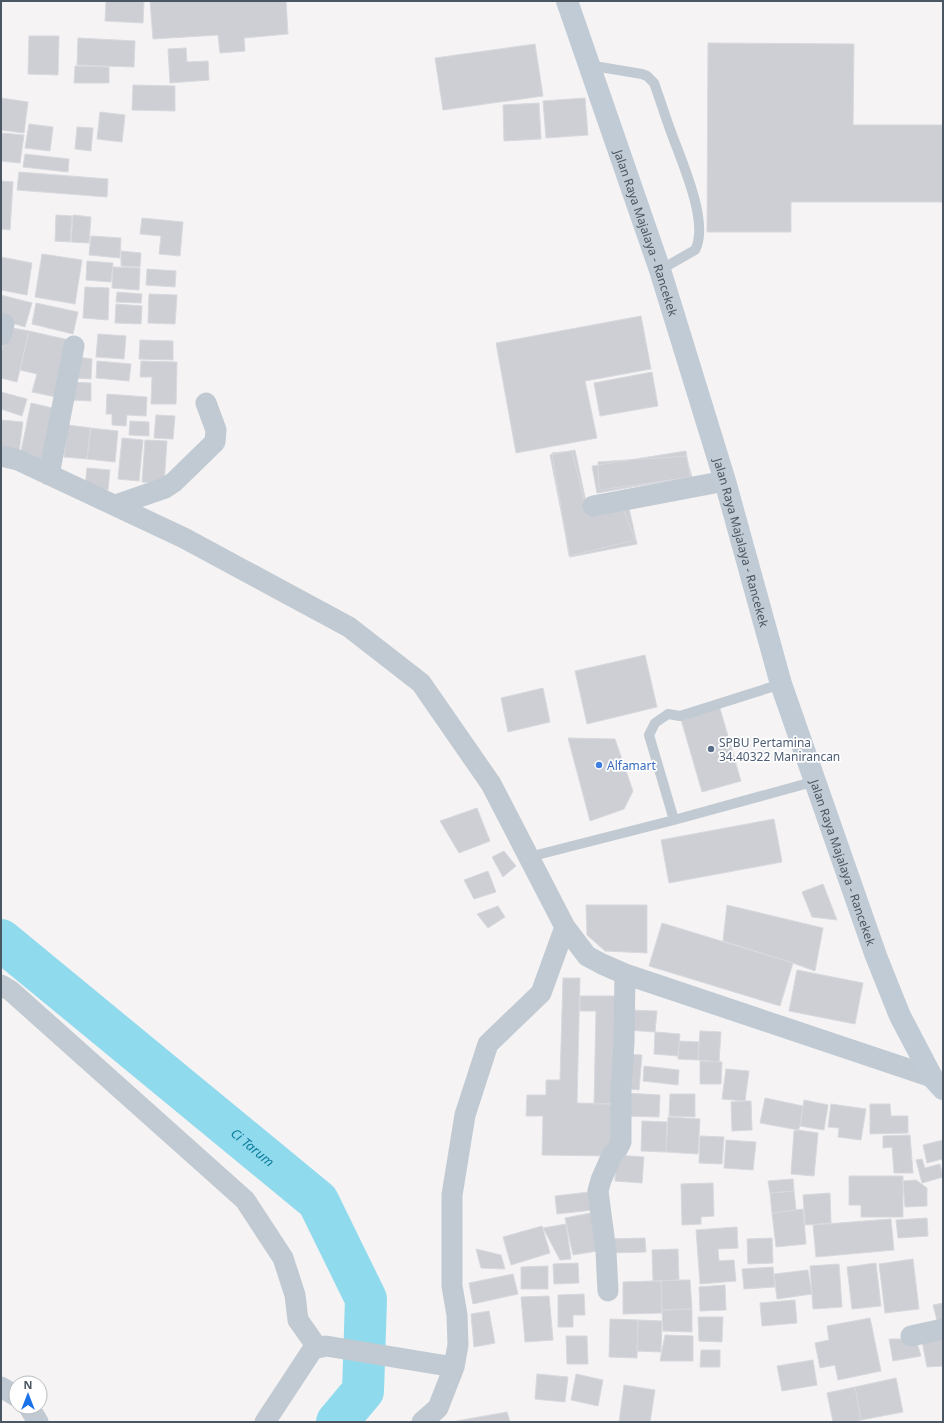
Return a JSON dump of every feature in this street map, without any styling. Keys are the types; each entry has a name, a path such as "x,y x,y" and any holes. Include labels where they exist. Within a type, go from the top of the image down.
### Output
{"main road":[{"name":"Jalan Raya Majalaya - Rancekek","path":"567,1 660,270 725,481 781,684 876,956 900,1016 938,1083"}],"street":[{"path":"49,475 74,346"},
{"path":"116,505 165,488 174,482 215,442 216,430 206,403"},
{"path":"1,456 18,460 184,538 348,627 421,683 491,784 565,927 587,956 625,974 938,1083"},
{"path":"593,506 725,481"},
{"path":"422,1422 438,1408 448,1366 458,1345 457,1315 452,1286 452,1195 465,1115 488,1044 541,993 565,927"},
{"path":"608,1291 606,1252 598,1191 612,1155 621,1142 621,1088 624,1042 625,974"},
{"path":"1,985 11,991 245,1200 283,1258 295,1295 298,1320 322,1346"},
{"path":"911,1336 943,1329"},
{"path":"265,1422 308,1355 313,1349 322,1346 448,1366"}],"lane":[{"path":"588,65 642,74 647,76 654,83 690,183 699,222 698,245 696,250 660,270"},
{"path":"674,820 649,735 655,723 668,714 680,716 781,684"},
{"path":"529,857 674,820 816,781"}],"building":[{"path":"106,1 144,1 143,23 105,21"},
{"path":"150,1 286,1 288,34 244,38 245,51 220,53 218,35 153,39"},
{"path":"29,36 59,36 58,75 28,74"},
{"path":"78,38 135,41 134,67 77,65"},
{"path":"708,43 854,44 853,125 943,125 943,202 791,202 791,232 707,232"},
{"path":"535,44 543,96 443,110 435,58"},
{"path":"186,48 187,62 208,61 209,80 170,83 168,49"},
{"path":"75,66 109,67 109,83 74,83"},
{"path":"133,85 175,86 175,111 132,110"},
{"path":"1,98 28,102 24,133 1,130"},
{"path":"585,98 588,135 546,138 543,101"},
{"path":"539,103 541,139 504,141 503,105"},
{"path":"100,112 125,115 122,142 97,139"},
{"path":"29,124 53,127 50,151 25,148"},
{"path":"77,127 93,128 91,151 75,149"},
{"path":"1,133 24,135 20,163 1,161"},
{"path":"25,154 69,159 68,172 23,167"},
{"path":"19,172 108,179 107,197 17,190"},
{"path":"1,181 13,182 10,230 1,229"},
{"path":"56,215 72,216 70,242 55,241"},
{"path":"73,215 91,217 89,243 71,242"},
{"path":"142,218 183,222 180,256 159,254 161,236 140,234"},
{"path":"91,236 121,238 120,258 89,255"},
{"path":"121,251 141,253 140,267 121,266"},
{"path":"42,254 82,260 75,304 35,297"},
{"path":"1,257 32,263 27,295 1,290"},
{"path":"87,261 113,263 111,282 86,280"},
{"path":"113,267 140,268 139,290 112,288"},
{"path":"147,269 176,271 175,287 146,285"},
{"path":"85,287 109,288 108,320 83,318"},
{"path":"117,292 142,294 141,303 116,302"},
{"path":"149,294 177,295 175,324 148,323"},
{"path":"1,295 32,303 25,327 1,320"},
{"path":"36,303 78,312 73,334 32,324"},
{"path":"116,304 142,306 141,324 115,323"},
{"path":"641,316 651,369 585,381 597,438 516,453 496,343"},
{"path":"7,327 29,331 17,382 1,378 1,354"},
{"path":"29,331 69,340 56,397 32,392 37,374 20,370"},
{"path":"98,334 126,336 124,359 96,357"},
{"path":"140,340 173,341 173,360 139,359"},
{"path":"78,357 92,359 91,379 76,378"},
{"path":"97,361 131,364 129,381 96,378"},
{"path":"141,361 177,362 176,404 151,404 152,377 140,377"},
{"path":"652,372 658,406 600,416 594,383"},
{"path":"70,382 91,383 91,401 69,400"},
{"path":"1,392 27,399 22,416 1,409"},
{"path":"107,394 147,397 146,416 127,415 126,426 112,425 112,414 106,414"},
{"path":"31,403 57,409 47,461 20,456"},
{"path":"156,415 175,416 173,439 154,438"},
{"path":"1,420 23,422 19,452 1,450"},
{"path":"130,421 149,422 149,436 129,435"},
{"path":"68,425 91,428 87,459 64,457"},
{"path":"90,428 118,431 115,462 87,459"},
{"path":"122,438 143,440 139,481 118,479"},
{"path":"145,440 167,441 164,484 142,482"},
{"path":"575,450 589,516 629,508 637,544 570,557 550,455"},
{"path":"572,451 588,516 623,509 635,540 569,556 552,453"},
{"path":"686,451 690,477 597,493 592,466"},
{"path":"686,456 692,477 599,490 598,462"},
{"path":"87,468 110,470 108,490 85,487"},
{"path":"645,655 657,707 587,724 575,671"},
{"path":"543,688 550,722 508,732 501,698"},
{"name":"SPBU Pertamina 34.40322 Manirancan","path":"719,705 741,781 702,792 680,716"},
{"name":"Alfamart","path":"568,738 615,739 633,791 624,809 590,821"},
{"path":"477,808 490,841 459,853 440,821"},
{"path":"774,819 782,862 669,883 661,840"},
{"path":"504,851 516,866 503,877 492,857"},
{"path":"488,871 496,892 474,899 464,880"},
{"path":"823,884 837,920 812,917 802,892"},
{"path":"586,905 647,905 647,953 605,951 587,935"},
{"path":"727,905 823,928 815,971 723,941"},
{"path":"498,906 505,917 488,928 477,914"},
{"path":"662,923 793,963 780,1006 649,966"},
{"path":"797,970 863,983 855,1024 789,1011"},
{"path":"563,978 580,978 577,1103 615,1104 613,1148 608,1156 542,1155 543,1116 526,1116 527,1095 546,1095 546,1080 560,1080"},
{"path":"580,996 617,996 615,1104 594,1104 596,1011 580,1011"},
{"path":"628,1010 657,1011 655,1032 627,1030"},
{"path":"700,1031 721,1032 719,1062 698,1060"},
{"path":"655,1032 680,1034 678,1056 654,1054"},
{"path":"679,1041 699,1042 698,1060 678,1059"},
{"path":"625,1054 642,1055 639,1090 622,1088"},
{"path":"700,1061 722,1062 721,1084 700,1084"},
{"path":"644,1066 679,1070 678,1085 643,1081"},
{"path":"726,1069 749,1071 745,1101 722,1099"},
{"path":"625,1093 660,1095 659,1117 623,1116"},
{"path":"670,1094 695,1094 695,1117 669,1116"},
{"path":"765,1098 803,1106 798,1130 760,1123"},
{"path":"804,1100 828,1105 824,1130 800,1126"},
{"path":"751,1101 752,1130 732,1131 731,1102"},
{"path":"831,1104 866,1109 861,1140 838,1137 839,1128 828,1127"},
{"path":"870,1104 890,1104 891,1116 908,1116 908,1133 870,1134"},
{"path":"668,1117 700,1119 698,1154 666,1152"},
{"path":"642,1121 667,1122 666,1152 641,1151"},
{"path":"798,1130 818,1133 814,1176 791,1174 794,1131"},
{"path":"910,1135 913,1173 894,1173 892,1147 883,1148 883,1136"},
{"path":"700,1136 724,1137 722,1164 699,1163"},
{"path":"726,1140 756,1142 753,1170 724,1168"},
{"path":"943,1140 943,1166 942,1159 927,1163 923,1145"},
{"path":"616,1155 644,1157 642,1183 615,1181"},
{"path":"922,1159 925,1168 940,1164 943,1177 922,1183 916,1160"},
{"path":"849,1176 903,1176 903,1217 861,1217 861,1205 849,1205"},
{"path":"793,1179 794,1191 770,1193 768,1181"},
{"path":"916,1180 927,1188 927,1206 905,1207 903,1181"},
{"path":"713,1183 714,1216 701,1217 701,1224 682,1225 681,1184"},
{"path":"794,1191 796,1210 772,1213 770,1193"},
{"path":"589,1192 592,1210 557,1214 555,1196"},
{"path":"830,1193 831,1223 805,1225 803,1195"},
{"path":"803,1209 806,1244 776,1247 772,1213"},
{"path":"596,1212 603,1250 573,1255 565,1218"},
{"path":"927,1218 928,1236 898,1238 896,1220"},
{"path":"891,1219 894,1250 816,1257 813,1225"},
{"path":"566,1224 571,1259 560,1260 543,1228"},
{"path":"542,1226 550,1253 511,1265 503,1237"},
{"path":"737,1227 738,1248 718,1249 719,1261 734,1260 736,1281 700,1284 696,1230"},
{"path":"645,1238 646,1252 608,1253 608,1239"},
{"path":"772,1238 773,1263 748,1264 747,1239"},
{"path":"476,1249 501,1255 505,1269 481,1268"},
{"path":"678,1249 679,1280 653,1281 652,1250"},
{"path":"913,1259 919,1309 885,1313 879,1264"},
{"path":"578,1263 579,1283 554,1284 553,1264"},
{"path":"876,1263 881,1306 852,1309 847,1267"},
{"path":"839,1264 842,1307 813,1309 810,1266"},
{"path":"548,1266 548,1289 521,1289 521,1267"},
{"path":"773,1267 775,1287 744,1289 742,1269"},
{"path":"808,1270 812,1294 777,1299 774,1274"},
{"path":"513,1274 518,1294 473,1304 469,1283"},
{"path":"690,1280 692,1309 662,1310 661,1281"},
{"path":"661,1281 662,1313 623,1314 623,1282"},
{"path":"725,1285 726,1310 700,1311 699,1287"},
{"path":"584,1294 585,1315 573,1315 573,1327 558,1327 558,1295"},
{"path":"549,1296 553,1340 525,1342 521,1297"},
{"path":"795,1300 797,1323 762,1326 760,1303"},
{"path":"943,1303 943,1323 938,1324 933,1305"},
{"path":"692,1309 692,1332 663,1331 662,1310"},
{"path":"489,1311 495,1343 474,1347 471,1314"},
{"path":"698,1317 723,1317 722,1342 699,1341"},
{"path":"870,1318 881,1371 838,1380 835,1365 820,1368 815,1343 829,1340 827,1326"},
{"path":"610,1319 638,1320 637,1358 609,1357"},
{"path":"638,1320 662,1321 661,1352 637,1351"},
{"path":"665,1335 693,1336 693,1361 660,1361"},
{"path":"566,1336 587,1336 588,1364 567,1364"},
{"path":"943,1336 943,1366 927,1367 922,1341"},
{"path":"889,1339 916,1339 921,1356 893,1361"},
{"path":"701,1350 720,1350 720,1367 700,1367"},
{"path":"813,1360 817,1385 782,1391 777,1366"},
{"path":"537,1374 568,1377 565,1402 535,1399"},
{"path":"576,1374 603,1380 598,1406 571,1400"},
{"path":"896,1378 903,1412 861,1420 855,1387"},
{"path":"624,1385 655,1390 650,1422 619,1422"},
{"path":"855,1387 861,1420 854,1422 833,1422 827,1393"},
{"path":"507,1412 510,1422 451,1422"}],"waterway":[{"name":"Ci Tarum","path":"1,940 318,1201 366,1299 363,1391 337,1422"}],"place":[{"name":"SPBU Pertamina 34.40322 Manirancan","path":"711,749"},
{"name":"Alfamart","path":"599,765"}]}
